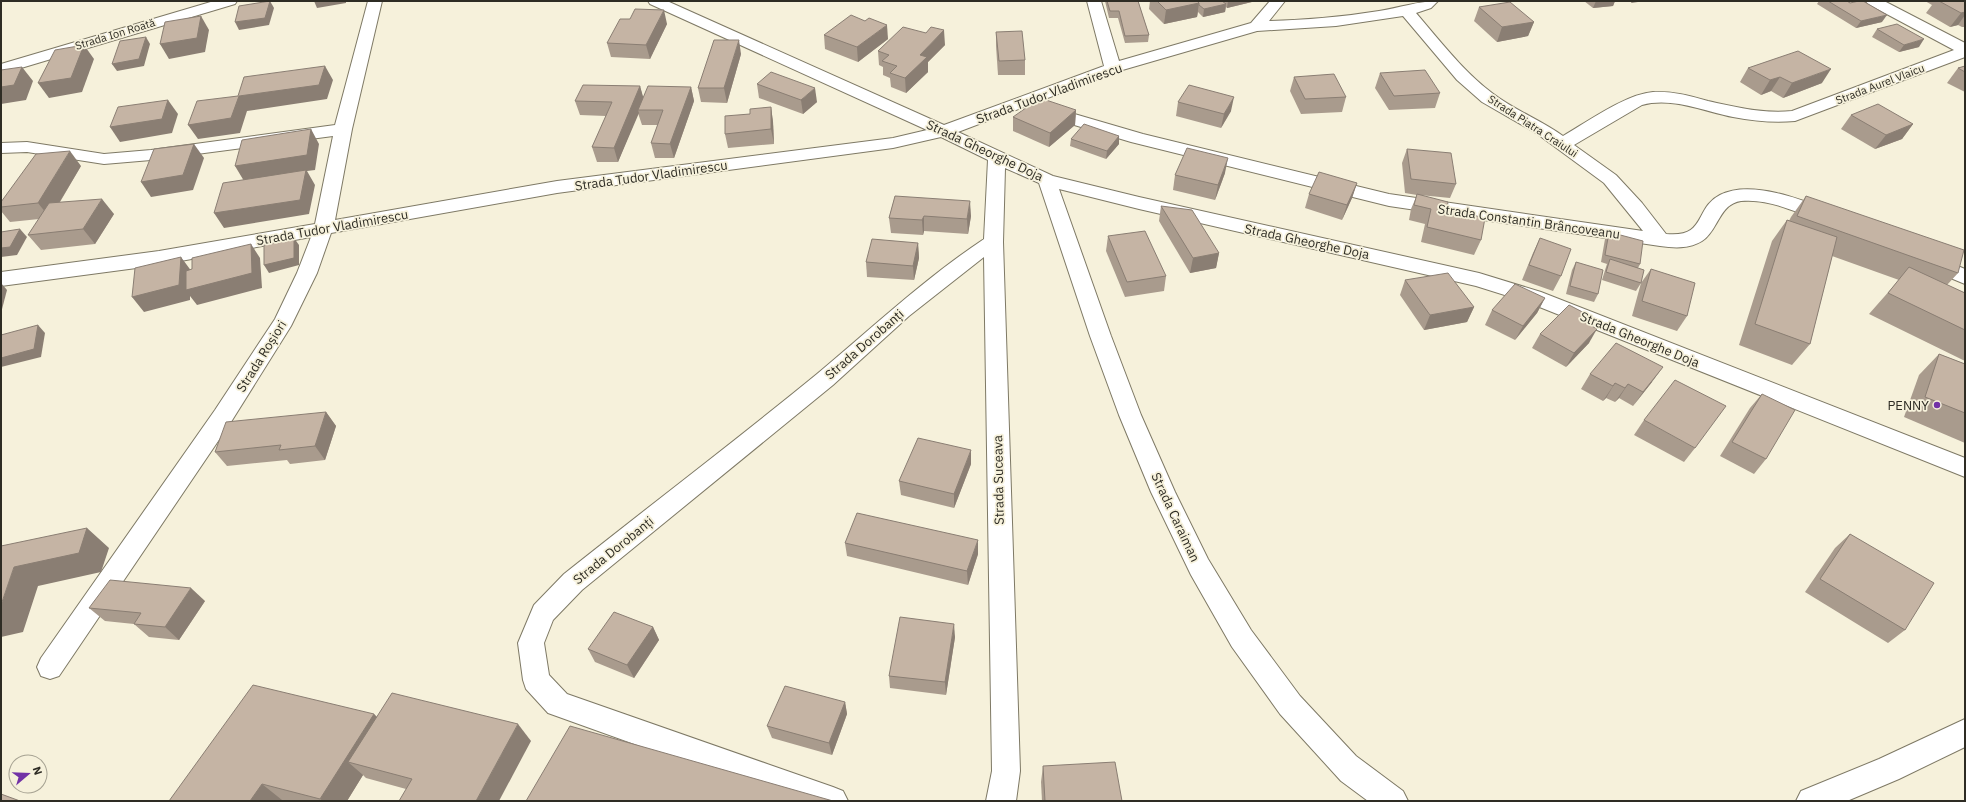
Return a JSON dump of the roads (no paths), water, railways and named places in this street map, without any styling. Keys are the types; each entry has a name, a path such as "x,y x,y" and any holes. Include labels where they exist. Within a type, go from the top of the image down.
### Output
{"street":[{"name":"Strada Ion Roată","path":"1,69 230,1"},
{"name":"Strada Roșiori","path":"50,667 223,416 280,328 307,273 324,228 343,129 375,1"},
{"name":"Strada Gheorghe Doja","path":"655,1 943,131 997,158 1047,180 1139,203 1486,282 1534,297 1965,468"},
{"path":"1094,1 1113,68"},
{"path":"1256,26 1278,1"},
{"name":"Strada Tudor Vladimirescu","path":"1,279 159,258 557,187 893,143 943,131 1113,68 1256,26 1334,22 1406,11 1424,6 1431,1"},
{"name":"Strada Aurel Vlaicu","path":"1873,1 1965,50"},
{"name":"Strada Piatra Craiului","path":"1406,11 1447,60 1478,90 1488,98 1542,129 1610,180 1635,207 1660,240"},
{"name":"Strada Aurel Vlaicu","path":"1563,144 1636,101 1653,97 1680,99 1734,112 1773,118 1795,116 1965,50"},
{"name":"Strada Constantin Brâncoveanu","path":"1021,103 1137,138 1388,200 1660,240 1676,242 1692,239 1702,233 1718,204 1744,194 1769,197 1812,210 1839,222"},
{"path":"1,148 27,147 104,159 151,155 343,129"},
{"name":"Strada Suceava","path":"997,158 993,242 1006,771 1001,801"},
{"name":"Strada Caraiman","path":"1047,180 1084,290 1121,390 1163,494 1197,563 1236,629 1293,711 1348,768 1393,801"},
{"name":"Strada Dorobanți","path":"833,801 558,704 536,680 532,643 543,613 573,582 825,379 902,311 963,262 993,242"},
{"path":"1915,254 1965,277"},
{"path":"1811,801 1864,781 1924,754 1965,732"}],"place":[{"name":"PENNY","path":"1937,405"}]}
